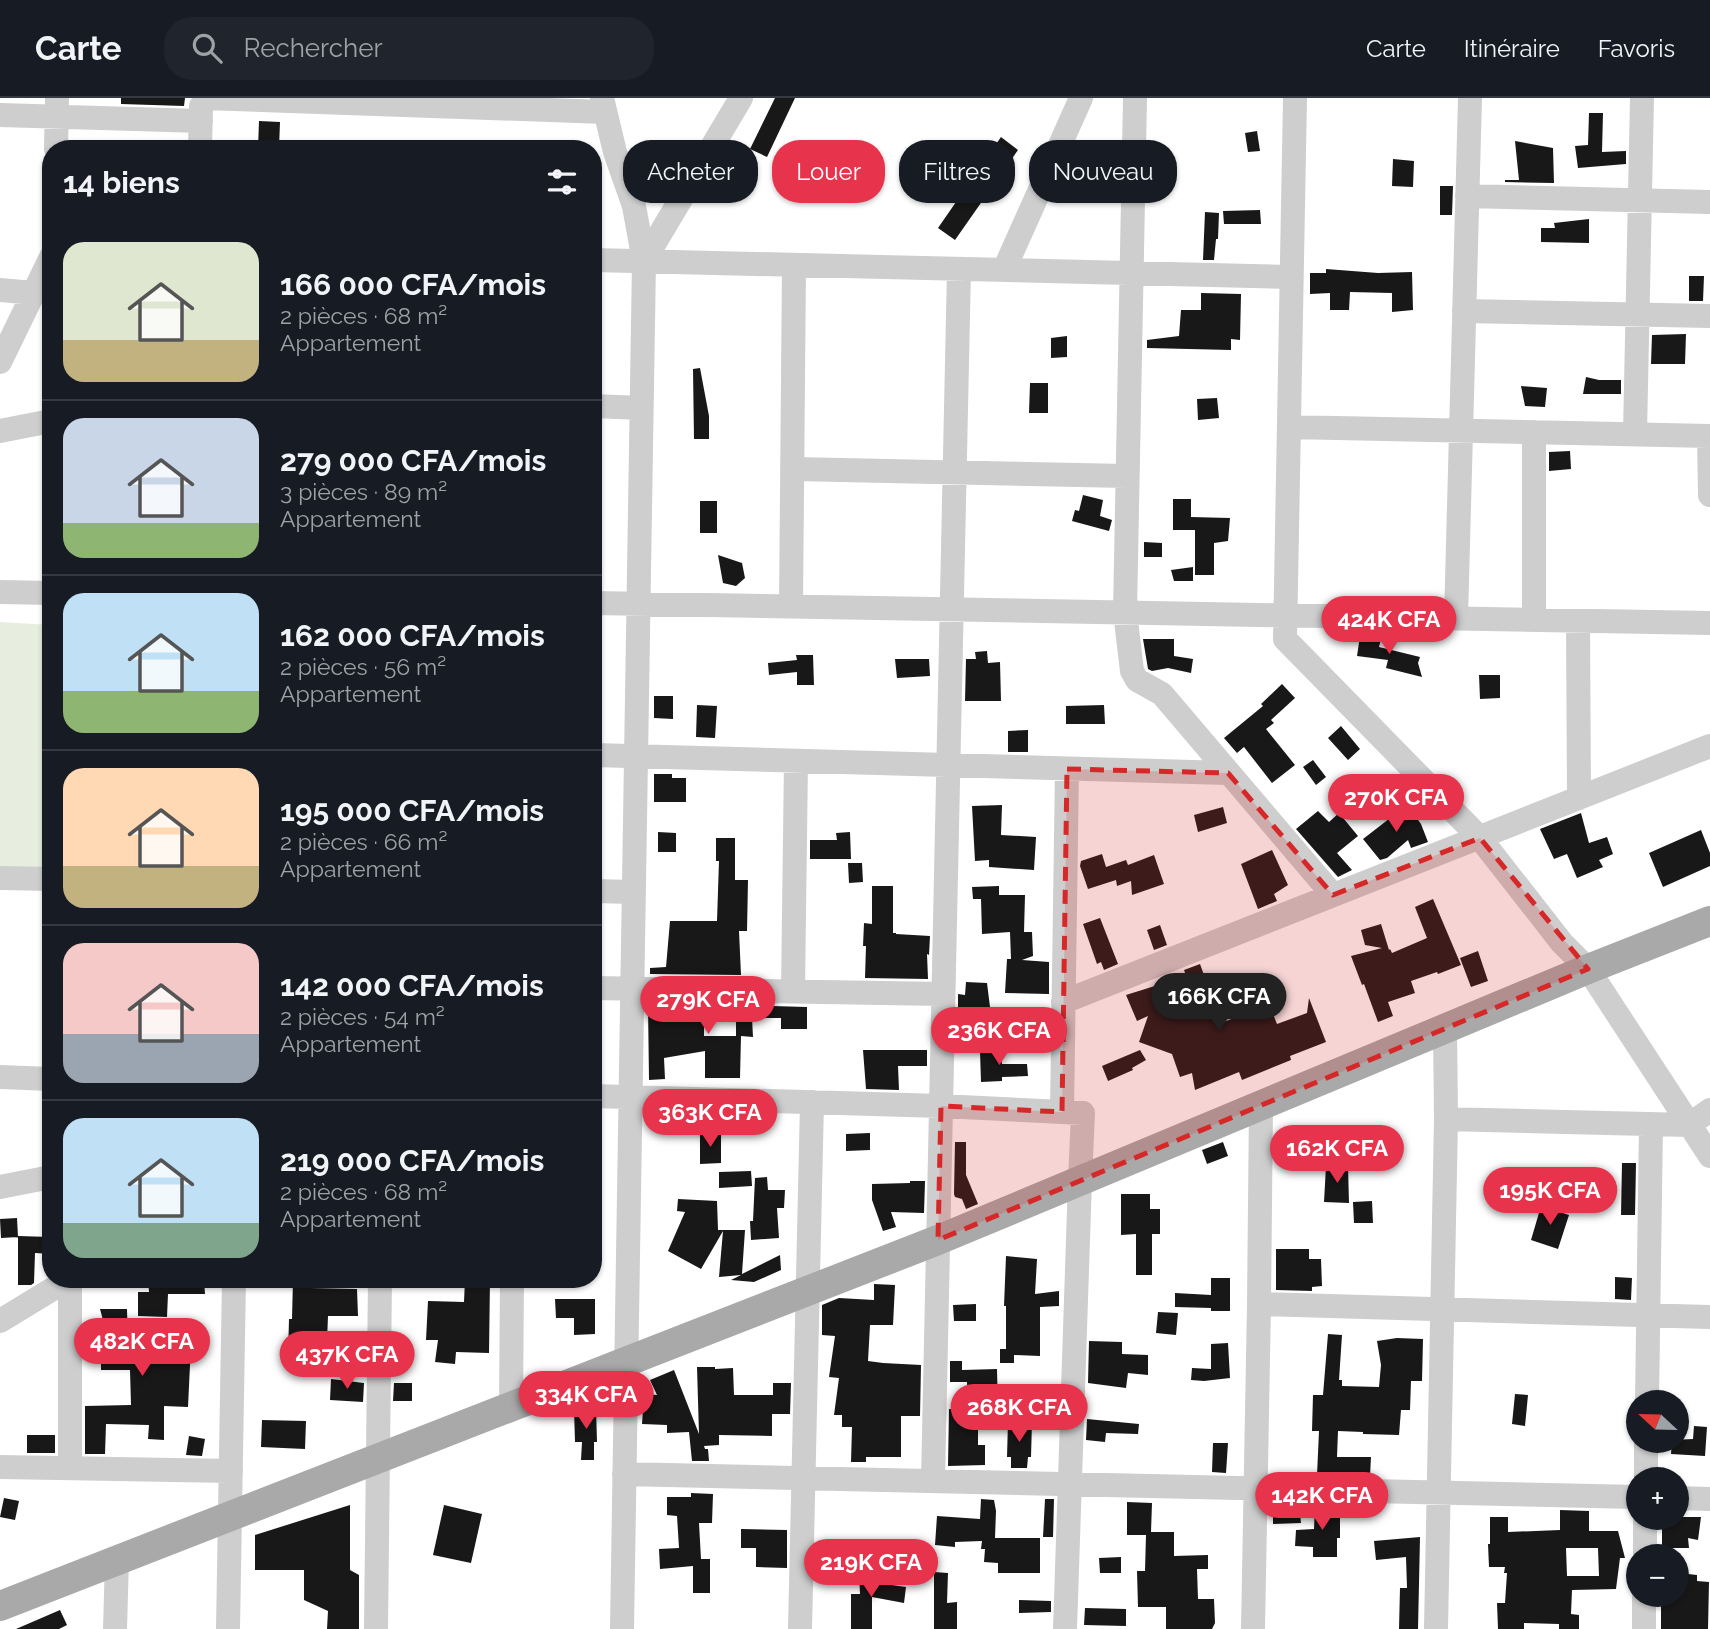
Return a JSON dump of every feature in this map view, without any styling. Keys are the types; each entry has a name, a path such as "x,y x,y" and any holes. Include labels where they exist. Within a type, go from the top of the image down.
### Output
{"main road":[{"path":"0,1606 230,1514 938,1240 1445,1028 1710,921"}],"street":[{"path":"644,261 741,98"},
{"path":"1004,270 1081,98"},
{"path":"1135,98 1125,612 1132,671 1137,680 1162,694 1332,895"},
{"path":"1295,98 1285,639 1480,838 1562,943 1588,969 1710,1156"},
{"path":"1456,618 1470,98"},
{"path":"1634,434 1642,98"},
{"path":"0,115 57,108 603,105 615,152 634,205 644,261 622,1629"},
{"path":"200,140 202,106"},
{"path":"57,108 57,140"},
{"path":"1467,196 1710,202"},
{"path":"602,260 1291,276"},
{"path":"791,606 794,265"},
{"path":"933,1481 958,269"},
{"path":"0,362 42,276"},
{"path":"0,290 34,293"},
{"path":"1464,310 1710,316"},
{"path":"602,406 642,408"},
{"path":"0,430 42,423"},
{"path":"1289,427 1709,436 1710,495"},
{"path":"1534,432 1534,620"},
{"path":"793,469 1128,475"},
{"path":"0,592 42,593"},
{"path":"602,603 1710,623"},
{"path":"1578,621 1579,798"},
{"path":"1063,1002 1710,746"},
{"path":"602,755 1228,773"},
{"path":"793,991 796,761"},
{"path":"1062,1112 1067,768"},
{"path":"0,878 42,879"},
{"path":"602,891 634,892"},
{"path":"602,988 943,994"},
{"path":"1436,1629 1446,1119 1445,1028"},
{"path":"0,1077 42,1079"},
{"path":"602,1096 1083,1113 1065,1629"},
{"path":"800,1629 812,1102"},
{"path":"1253,1629 1261,1105"},
{"path":"1446,1119 1689,1125 1710,1110"},
{"path":"1647,1390 1651,1124"},
{"path":"0,1187 42,1179"},
{"path":"0,1321 55,1288"},
{"path":"70,1288 70,1468"},
{"path":"228,1629 234,1288"},
{"path":"376,1629 380,1288"},
{"path":"512,1407 513,1288"},
{"path":"1259,1304 1710,1317"},
{"path":"0,1467 231,1471"},
{"path":"624,1474 1626,1497"},
{"path":"1689,1498 1710,1499"},
{"path":"115,1629 117,1559"},
{"path":"1643,1629 1644,1607"}],"highlighted area":[{"path":"1067,769 1228,773 1333,895 1480,838 1588,969 938,1240 941,1106 1062,1112"}],"green space":[{"path":"0,622 42,624 42,870 0,868"}],"building":[{"path":"121,98 185,98 184,106 121,104"},
{"path":"775,98 795,98 775,140 772,140 767,157 758,153 758,140 754,140"},
{"path":"1589,113 1603,113 1602,152 1626,151 1626,164 1578,168 1575,146 1588,145"},
{"path":"259,121 280,122 279,140 258,140"},
{"path":"1257,131 1260,151 1248,152 1245,133"},
{"path":"1515,141 1553,148 1554,183 1505,182 1519,180"},
{"path":"1393,159 1414,161 1413,187 1392,186"},
{"path":"1440,186 1453,186 1452,215 1440,215"},
{"path":"955,203 981,203 955,240 938,228"},
{"path":"1260,210 1261,224 1224,224 1223,211"},
{"path":"1205,212 1219,213 1214,260 1203,260"},
{"path":"1589,219 1589,243 1541,242 1541,228 1555,228 1554,223"},
{"path":"1326,269 1378,273 1412,272 1413,310 1392,312 1392,293 1350,292 1349,310 1330,310 1330,293 1310,294 1310,273 1326,273"},
{"path":"1689,276 1704,276 1703,301 1689,301"},
{"path":"1201,293 1241,294 1240,340 1231,339 1231,350 1147,348 1147,340 1179,336 1181,310 1201,310"},
{"path":"1686,334 1685,364 1651,364 1652,335"},
{"path":"1067,336 1067,357 1051,358 1051,338"},
{"path":"700,368 709,416 709,439 694,439 693,369"},
{"path":"1586,377 1621,380 1621,394 1583,394"},
{"path":"1030,383 1048,383 1048,413 1029,413"},
{"path":"1521,386 1547,388 1545,407 1525,406"},
{"path":"1217,398 1219,418 1198,420 1197,399"},
{"path":"1570,451 1571,469 1549,471 1549,452"},
{"path":"1083,495 1103,500 1100,516 1112,520 1109,531 1072,521 1075,510 1079,511"},
{"path":"1173,499 1191,499 1191,517 1230,518 1228,541 1214,543 1214,575 1195,575 1195,530 1173,530"},
{"path":"700,501 717,501 717,533 700,533"},
{"path":"1144,542 1162,543 1162,557 1144,557"},
{"path":"718,555 742,563 745,578 736,586 723,583"},
{"path":"1193,567 1193,581 1174,581 1171,570"},
{"path":"1360,636 1381,639 1379,647 1420,657 1418,663 1422,677 1386,668 1388,660 1357,656"},
{"path":"1143,639 1174,639 1174,656 1193,659 1191,673 1168,668 1152,671 1148,669"},
{"path":"987,651 988,663 1000,662 1001,701 965,701 966,659 976,659 975,652"},
{"path":"796,655 813,655 814,685 797,685 797,672 769,675 768,663 797,660"},
{"path":"895,659 929,659 930,676 897,678"},
{"path":"1479,675 1500,675 1500,698 1480,699"},
{"path":"1282,684 1295,698 1271,720 1274,723 1266,729 1295,765 1272,783 1244,747 1237,753 1224,738 1263,706 1261,704"},
{"path":"654,696 673,696 673,719 654,718"},
{"path":"697,705 717,706 715,738 696,737"},
{"path":"1104,705 1105,724 1066,724 1066,706"},
{"path":"1341,726 1360,749 1348,760 1328,738"},
{"path":"1028,730 1028,752 1008,752 1008,731"},
{"path":"1313,760 1326,777 1316,785 1303,767"},
{"path":"654,774 672,774 672,778 686,778 686,802 654,802"},
{"path":"1002,805 1001,835 1036,837 1034,870 989,867 989,860 975,861 972,806"},
{"path":"1407,805 1421,824 1428,842 1411,848 1408,840 1387,858 1380,860 1363,839"},
{"path":"1223,807 1227,823 1198,832 1194,815"},
{"path":"1318,811 1329,822 1339,813 1358,836 1337,853 1352,870 1338,877 1296,829"},
{"path":"1581,813 1589,843 1607,837 1613,854 1599,860 1603,867 1577,878 1567,854 1554,859 1540,829"},
{"path":"1701,830 1710,853 1710,866 1663,887 1649,853"},
{"path":"658,832 676,833 676,852 658,852"},
{"path":"850,832 851,859 810,859 810,840 837,840 836,833"},
{"path":"716,838 735,838 735,880 748,880 747,931 739,931 741,975 650,974 650,968 666,967 670,921 717,921 719,861 716,861"},
{"path":"1272,850 1288,885 1274,894 1277,901 1258,909 1241,864"},
{"path":"1102,854 1106,867 1126,860 1128,865 1154,855 1164,884 1132,895 1131,881 1117,886 1116,880 1088,889 1080,866 1081,861"},
{"path":"848,863 862,863 863,882 849,883"},
{"path":"872,886 893,886 893,933 930,936 929,955 927,954 928,979 865,978 864,923 872,924"},
{"path":"999,886 999,895 1025,895 1024,932 1032,932 1033,956 1022,960 1049,962 1049,994 1005,993 1007,959 1011,959 1010,932 982,934 981,899 973,899 972,887"},
{"path":"1433,899 1461,965 1411,981 1415,993 1388,1002 1393,1016 1378,1022 1351,956 1382,948 1365,945 1361,930 1381,924 1392,953 1427,938 1415,907"},
{"path":"1100,918 1118,964 1104,970 1101,962 1097,964 1083,924"},
{"path":"1160,925 1167,945 1154,950 1147,930"},
{"path":"1478,951 1488,981 1471,987 1460,958"},
{"path":"1200,964 1219,1024 1269,1004 1277,1024 1307,1013 1309,998 1326,1042 1242,1080 1239,1072 1195,1090 1192,1073 1180,1077 1172,1054 1139,1042 1148,1016 1137,1021 1126,995 1158,985 1161,997 1190,987 1184,970"},
{"path":"966,982 987,983 992,1023 971,1023 971,1009 958,1008 958,994 965,995"},
{"path":"648,1004 704,1005 704,1036 736,1036 736,1005 807,1007 807,1029 781,1029 781,1018 752,1018 753,1037 741,1036 740,1078 705,1078 705,1051 664,1058 665,1079 649,1080"},
{"path":"863,1050 927,1050 927,1066 898,1066 899,1090 866,1089"},
{"path":"1001,1050 1002,1064 1027,1064 1028,1076 1002,1077 1002,1081 981,1082 980,1051"},
{"path":"1140,1050 1146,1060 1132,1068 1133,1070 1108,1081 1102,1066"},
{"path":"870,1133 870,1150 846,1151 846,1134"},
{"path":"700,1134 721,1134 721,1163 700,1164"},
{"path":"955,1142 966,1142 966,1175 978,1204 966,1209 962,1199 954,1194"},
{"path":"1223,1142 1228,1156 1207,1164 1202,1150"},
{"path":"1622,1163 1636,1163 1635,1215 1621,1215"},
{"path":"1326,1166 1348,1166 1349,1203 1324,1202"},
{"path":"751,1171 752,1186 719,1188 719,1172"},
{"path":"767,1177 768,1190 785,1190 784,1208 777,1208 779,1238 751,1240 750,1221 753,1221 755,1178"},
{"path":"925,1181 924,1213 891,1212 896,1227 883,1231 872,1200 872,1184"},
{"path":"1121,1194 1150,1194 1150,1209 1160,1209 1160,1234 1152,1234 1152,1275 1136,1275 1136,1234 1121,1235"},
{"path":"678,1199 717,1201 718,1230 745,1230 742,1274 780,1255 781,1270 754,1282 731,1280 741,1275 719,1277 723,1231 701,1269 668,1251 685,1212 677,1211"},
{"path":"1372,1201 1373,1223 1354,1223 1353,1202"},
{"path":"1541,1206 1569,1215 1558,1249 1531,1240"},
{"path":"17,1218 18,1237 1,1238 0,1219"},
{"path":"18,1236 42,1237 42,1253 35,1253 34,1283 18,1285"},
{"path":"1276,1249 1309,1249 1309,1259 1321,1259 1322,1286 1312,1287 1312,1291 1276,1290"},
{"path":"1006,1256 1037,1259 1035,1294 1059,1291 1059,1306 1040,1307 1040,1356 1014,1355 1014,1363 1000,1363 1000,1349 1006,1349"},
{"path":"1615,1277 1632,1278 1631,1300 1615,1299"},
{"path":"1211,1278 1230,1278 1230,1311 1175,1307 1175,1293 1211,1295"},
{"path":"874,1284 895,1285 893,1325 870,1325 868,1361 921,1365 920,1416 901,1416 901,1457 866,1457 866,1462 851,1462 852,1427 842,1427 842,1415 834,1415 839,1378 829,1377 835,1336 822,1335 822,1305 839,1298 874,1300"},
{"path":"149,1288 205,1288 205,1294 168,1294 167,1317 138,1316 138,1292 149,1292"},
{"path":"293,1288 357,1289 358,1316 328,1316 327,1341 305,1341 305,1358 288,1357 289,1319 292,1319"},
{"path":"465,1288 490,1288 489,1353 456,1352 455,1364 435,1362 438,1340 426,1340 428,1301 464,1302"},
{"path":"555,1299 595,1299 595,1334 574,1335 574,1318 556,1318"},
{"path":"976,1304 976,1321 954,1321 953,1305"},
{"path":"100,1309 127,1309 128,1345 155,1346 156,1323 192,1323 188,1407 164,1406 164,1440 148,1439 149,1425 106,1424 105,1454 85,1454 85,1406 131,1405 130,1370 101,1370 101,1340 108,1339"},
{"path":"1158,1312 1178,1313 1176,1335 1156,1333"},
{"path":"1328,1334 1342,1335 1339,1380 1342,1380 1342,1386 1379,1387 1381,1365 1377,1341 1397,1338 1423,1339 1422,1381 1411,1381 1410,1410 1401,1410 1399,1435 1338,1431 1337,1457 1371,1457 1370,1476 1317,1475 1319,1431 1312,1431 1313,1395 1323,1395"},
{"path":"1089,1341 1122,1342 1122,1354 1148,1355 1148,1375 1128,1373 1126,1388 1088,1383"},
{"path":"1228,1343 1230,1378 1191,1380 1192,1368 1211,1369 1211,1344"},
{"path":"950,1361 962,1361 962,1370 997,1369 998,1411 981,1411 982,1417 978,1418 978,1445 985,1445 985,1465 948,1466 949,1409 968,1409 967,1382 950,1382"},
{"path":"697,1367 733,1368 734,1395 773,1395 773,1383 791,1383 790,1414 772,1414 772,1436 719,1435 719,1445 704,1446 708,1449 709,1461 692,1461 689,1432 667,1433 667,1425 642,1424 644,1394 657,1395 650,1380 674,1370 699,1434"},
{"path":"331,1379 364,1383 363,1402 330,1400"},
{"path":"394,1383 412,1383 412,1401 393,1401"},
{"path":"1515,1394 1528,1395 1525,1426 1512,1424"},
{"path":"596,1408 597,1442 594,1442 594,1460 581,1460 582,1442 575,1442 574,1409"},
{"path":"1087,1419 1139,1424 1138,1434 1106,1433 1105,1442 1086,1440"},
{"path":"262,1420 306,1421 305,1449 261,1447"},
{"path":"1008,1422 1032,1422 1031,1457 1028,1457 1027,1468 1011,1468 1011,1457 1007,1457"},
{"path":"1694,1426 1707,1427 1705,1456 1671,1454 1689,1453 1689,1439 1693,1439"},
{"path":"27,1435 55,1435 55,1453 27,1453"},
{"path":"189,1436 205,1439 202,1456 186,1455"},
{"path":"1213,1443 1228,1443 1226,1473 1212,1472"},
{"path":"691,1493 713,1494 712,1523 699,1523 701,1559 710,1559 710,1593 693,1593 693,1566 660,1569 659,1549 679,1548 677,1516 667,1515 667,1497 691,1497"},
{"path":"4,1498 19,1501 15,1520 0,1517"},
{"path":"981,1499 994,1500 995,1538 1040,1538 1040,1573 998,1573 998,1563 984,1562 985,1549 981,1549 982,1541 955,1542 955,1547 935,1545 937,1516 980,1519"},
{"path":"1045,1499 1054,1499 1053,1537 1043,1537"},
{"path":"1127,1502 1152,1503 1151,1532 1174,1532 1174,1556 1208,1555 1208,1569 1197,1569 1198,1599 1214,1599 1215,1623 1212,1629 1166,1629 1166,1607 1138,1607 1137,1571 1145,1571 1146,1535 1127,1535"},
{"path":"1273,1504 1299,1504 1301,1523 1273,1524"},
{"path":"350,1505 350,1570 359,1575 359,1629 327,1629 328,1611 304,1600 304,1570 255,1570 255,1535"},
{"path":"444,1505 482,1514 471,1563 433,1555"},
{"path":"1315,1506 1340,1506 1337,1557 1313,1557 1313,1547 1295,1546 1296,1530 1314,1529"},
{"path":"1560,1510 1589,1511 1589,1531 1618,1531 1625,1558 1620,1558 1616,1589 1572,1590 1571,1614 1579,1615 1579,1629 1559,1629 1559,1624 1524,1623 1524,1629 1498,1629 1497,1603 1505,1603 1507,1573 1504,1573 1505,1567 1489,1567 1490,1517 1508,1517 1508,1532 1560,1530","holes":["1566,1548 1598,1548 1599,1576 1567,1576"]},
{"path":"1689,1517 1701,1517 1698,1540 1688,1538 1689,1544 1662,1544 1662,1530 1689,1530"},
{"path":"741,1529 787,1530 787,1568 756,1567 756,1548 741,1548"},
{"path":"1420,1537 1418,1629 1399,1629 1400,1588 1407,1588 1406,1557 1376,1560 1374,1541"},
{"path":"1121,1557 1121,1573 1100,1573 1099,1558"},
{"path":"859,1571 873,1571 874,1583 884,1582 906,1587 904,1603 872,1597 872,1629 851,1629 851,1594 860,1594"},
{"path":"934,1572 948,1573 947,1603 957,1602 957,1629 934,1629"},
{"path":"1689,1574 1697,1575 1697,1581 1709,1582 1708,1629 1661,1629 1661,1607 1689,1607"},
{"path":"1019,1600 1051,1601 1051,1612 1019,1613"},
{"path":"1085,1608 1126,1609 1126,1626 1084,1625"},
{"path":"60,1610 67,1625 59,1629 16,1629"}]}
